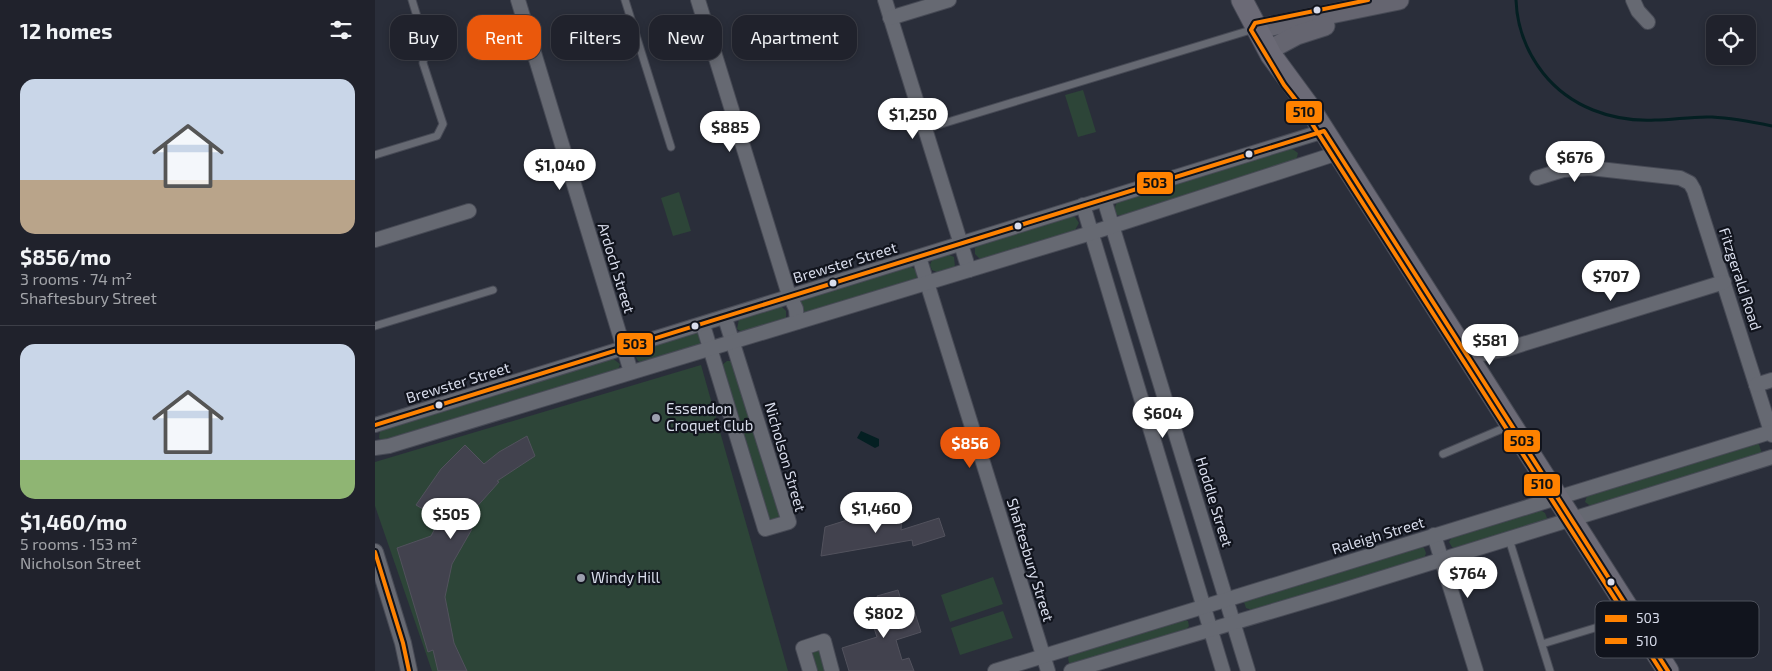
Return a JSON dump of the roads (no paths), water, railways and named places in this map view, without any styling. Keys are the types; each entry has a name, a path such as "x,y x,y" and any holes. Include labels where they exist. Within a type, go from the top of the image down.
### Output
{"main road":[{"path":"1242,0 1623,601"},
{"path":"1253,0 1266,36"},
{"path":"1266,36 1304,33 1399,0"},
{"path":"1660,658 1668,671"}],"street":[{"name":"Ardoch Street","path":"518,0 631,372"},
{"path":"698,0 789,297 795,309 797,322"},
{"path":"885,0 969,270"},
{"path":"890,18 949,0"},
{"path":"1633,0 1638,11 1648,22"},
{"name":"Brewster Street","path":"376,426 1324,131"},
{"path":"376,445 631,372 1091,233 1338,153"},
{"name":"Fitzgerald Road","path":"1537,178 1563,170 1590,168 1680,178 1690,183 1694,190 1724,282 1771,433"},
{"name":"Hoddle Street","path":"1104,199 1249,671"},
{"path":"1083,205 1223,671"},
{"path":"375,240 469,211"},
{"name":"Shaftesbury Street","path":"919,257 1048,671"},
{"path":"1471,362 1507,349 1724,282"},
{"name":"Nicholson Street","path":"703,325 765,530 789,522 725,318"},
{"path":"1756,385 1772,380"},
{"name":"Raleigh Street","path":"995,671 1204,608 1557,497 1771,433"},
{"path":"1071,671 1509,539 1772,457"},
{"path":"1433,536 1475,671"},
{"path":"375,552 403,643 409,671"},
{"path":"375,586 404,671"},
{"path":"810,671 803,648 824,641 832,671"}],"lane":[{"path":"375,155 437,136 443,124 423,62 426,46 412,0"},
{"path":"625,0 671,147"},
{"path":"925,129 1266,36"},
{"path":"375,326 493,290"},
{"path":"1146,417 1169,411"},
{"path":"1443,454 1511,425"},
{"path":"1509,539 1550,671"},
{"path":"1542,644 1595,628"}],"waterway":[{"path":"1516,0 1518,20 1523,39 1543,73 1566,95 1593,110 1608,115 1639,120 1712,117 1772,126"}],"place":[{"name":"Essendon Croquet Club","path":"656,418"},
{"name":"Windy Hill","path":"581,578"}]}
